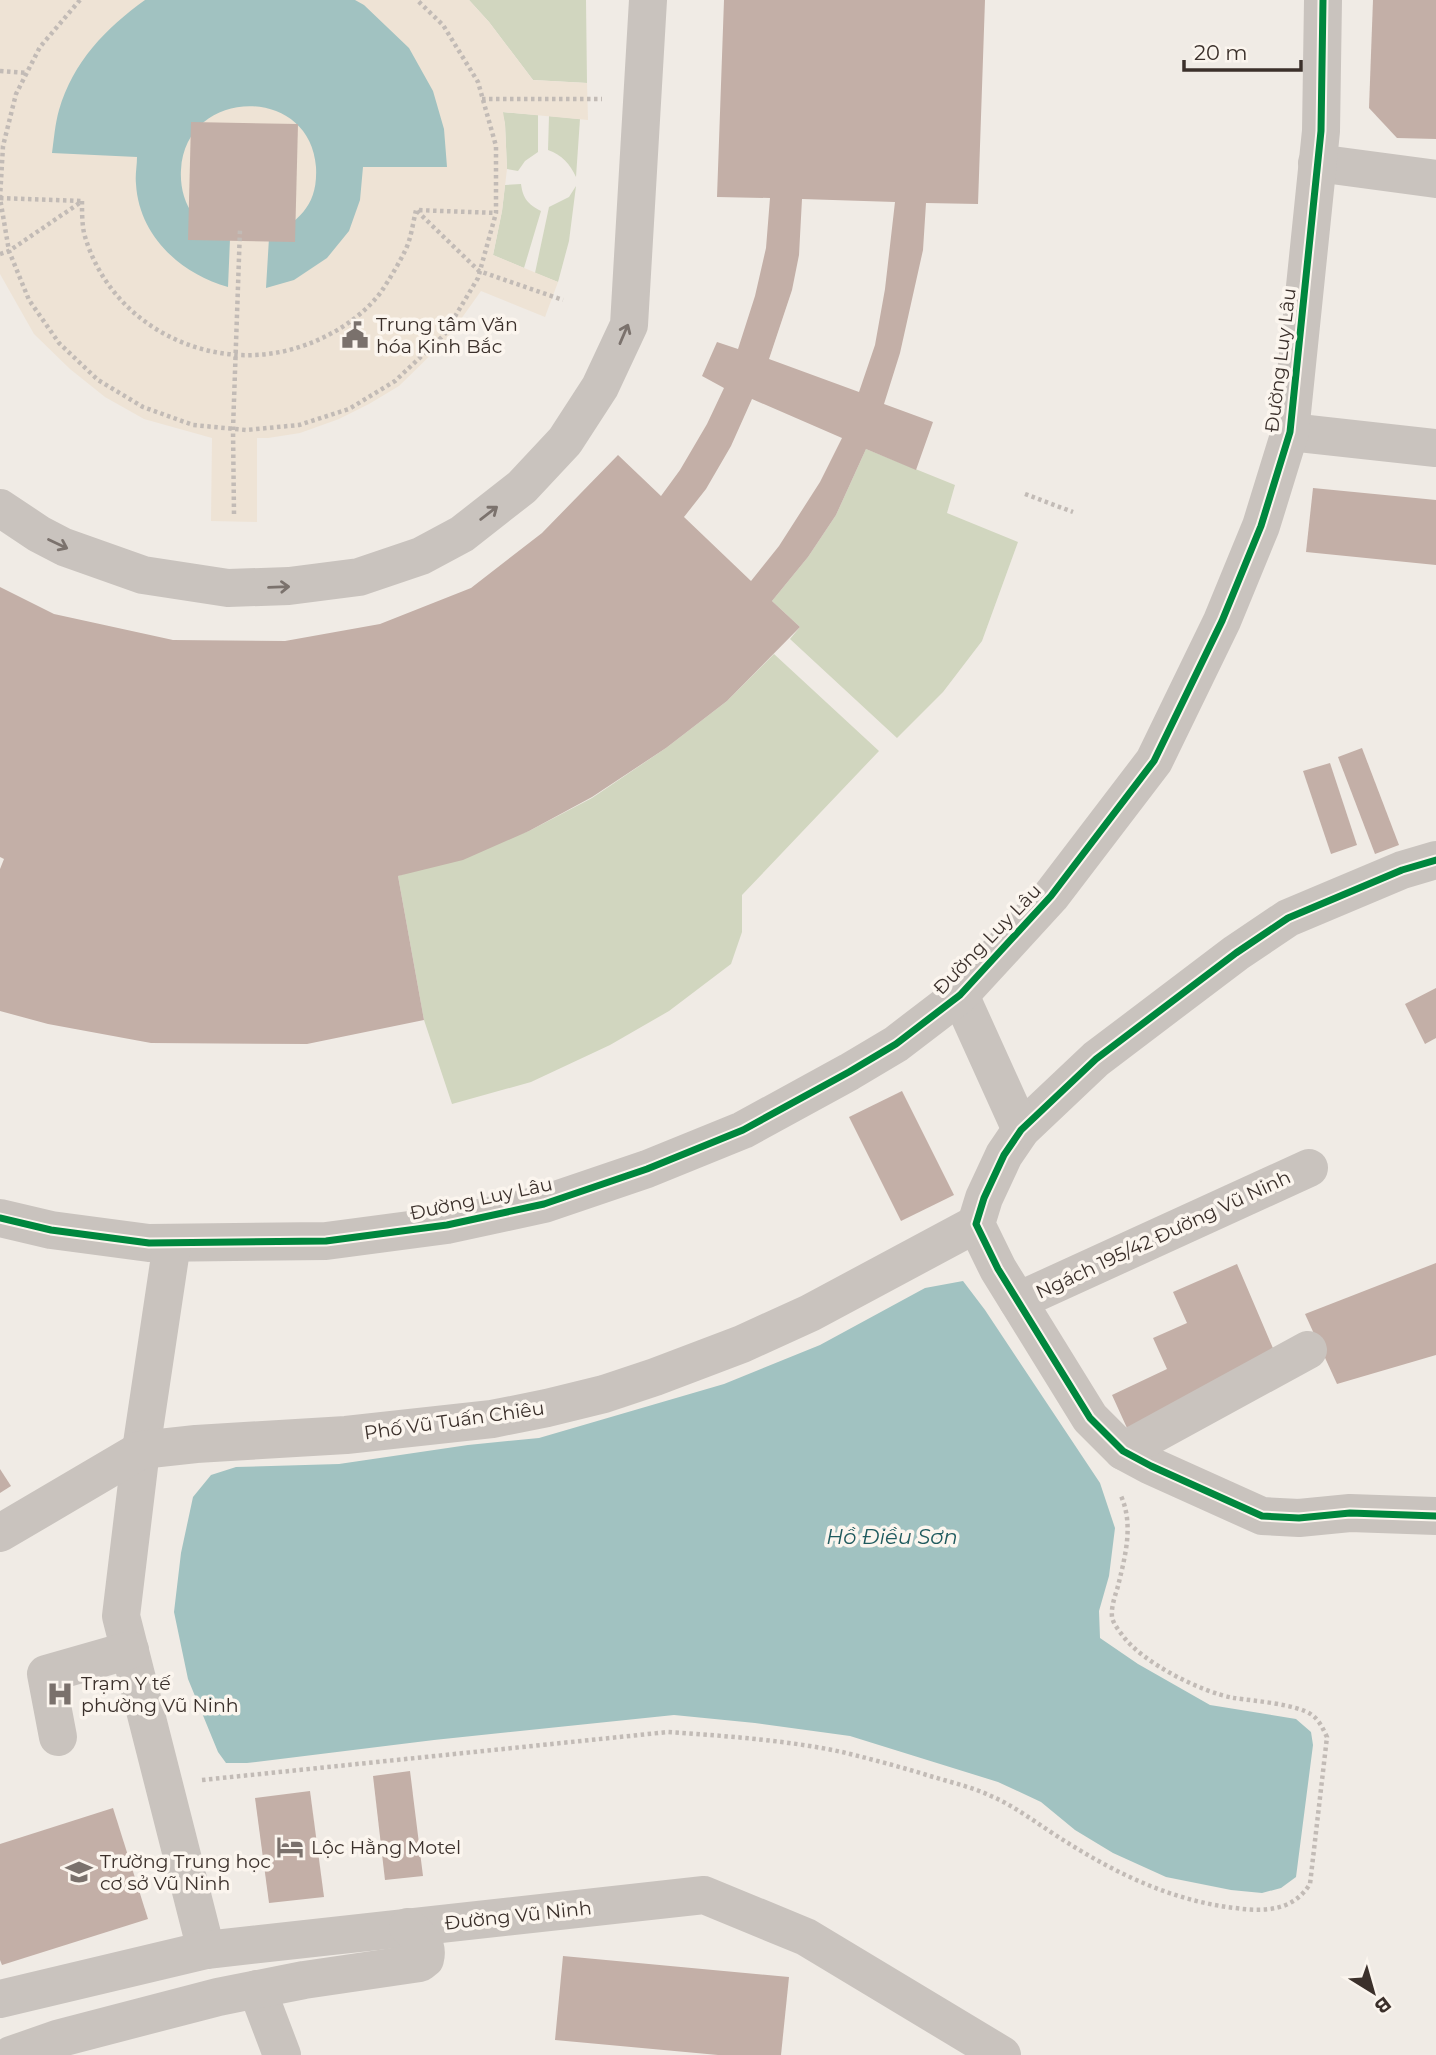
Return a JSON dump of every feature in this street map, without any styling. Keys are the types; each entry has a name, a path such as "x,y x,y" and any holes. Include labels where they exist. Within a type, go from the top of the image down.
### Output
{"street":[{"path":"0,508 38,534 64,547 143,575 228,588 289,586 359,577 421,556 462,534 523,487 572,430 600,387 629,325 648,0"},
{"name":"Đường Luy Lâu","path":"0,1217 51,1230 149,1243 326,1241 447,1225 544,1204 648,1169 743,1130 896,1044 960,995 1051,896 1154,761 1222,621 1261,526 1290,432 1321,131 1323,0"},
{"path":"1317,163 1436,179"},
{"path":"1290,432 1436,448"},
{"path":"1120,1468 998,1269 976,1224 984,1198 1004,1155 1021,1130 1096,1059 1236,953 1288,918 1402,870 1436,860"},
{"path":"960,995 1021,1130"},
{"name":"Ngách 195/42 Đường Vũ Ninh","path":"1018,1301 1308,1168"},
{"name":"Phố Vũ Tuấn Chiêu","path":"0,1533 141,1450 346,1435 492,1419 604,1394 742,1344 810,1312 976,1224"},
{"path":"172,1243 141,1450 121,1616 206,1950"},
{"path":"1120,1468 1308,1350"},
{"path":"1120,1468 1151,1466 1262,1516 1299,1518 1350,1513 1436,1516"},
{"path":"58,1737 46,1674 130,1650"},
{"name":"Đường Vũ Ninh","path":"0,1999 206,1950 704,1895 806,1937 1002,2055"},
{"path":"10,2055 57,2039 218,1997 420,1963 425,1959 427,1951 421,1939 408,1927"},
{"path":"257,1989 282,2055"}],"path":[{"path":"80,0 40,47 16,94 3,146 1,198 9,251 29,300 59,343 97,380 143,407 193,425 246,430 299,425 349,409 395,382 443,335 478,278 496,213 496,146 478,82 443,25 417,0"},
{"path":"0,71 27,73"},
{"path":"482,99 602,99"},
{"path":"1,198 82,201"},
{"path":"0,254 9,251 82,201"},
{"path":"82,201 83,230 90,251 101,273 132,312 174,340 198,349 236,355 272,354 297,349 331,334 362,312 380,293 406,249 416,210"},
{"path":"416,210 496,213"},
{"path":"416,210 479,271 563,300"},
{"path":"234,514 233,429 240,229"},
{"path":"1025,494 1073,512"},
{"path":"201,1780 668,1732 736,1737 841,1752 991,1796 1132,1879 1168,1893 1208,1905 1251,1910 1272,1910 1290,1905 1304,1894 1310,1884 1327,1737 1312,1715 1300,1710 1230,1697 1201,1687 1150,1661 1127,1641 1112,1619 1113,1604 1127,1548 1120,1468"}],"green space":[{"path":"469,0 586,0 587,83 533,80"},
{"path":"502,112 538,115 538,152 525,161 518,171 507,169"},
{"path":"549,116 580,119 576,177 565,160 548,150"},
{"path":"521,184 527,200 541,211 524,268 493,255 505,185"},
{"path":"576,186 569,241 558,282 535,273 549,207 569,197"},
{"path":"866,449 955,485 947,513 1018,542 982,641 943,692 897,738 790,639 800,627 772,601 808,557 836,515"},
{"path":"774,654 879,751 742,895 742,932 731,964 669,1011 610,1045 531,1082 452,1104 424,1020 398,876 529,831 592,798 666,748 727,701"}],"shaded area":[{"path":"0,0 469,0 533,80 587,83 588,120 503,112 507,169 493,255 558,282 545,317 481,291 446,340 399,386 339,419 300,433 257,438 257,522 211,521 212,438 144,419 105,397 70,369 34,334 0,274"}],"water":[{"path":"145,0 355,0 364,5 409,48 433,91 444,129 447,167 363,167 360,200 349,231 327,258 294,280 266,288 269,238 298,218 310,202 316,181 316,167 309,140 293,121 272,110 248,106 224,111 203,123 188,143 181,176 185,200 194,215 230,239 228,287 194,273 166,250 145,220 136,184 137,157 52,153 59,110 82,61 104,34"},
{"name":"Hồ Điều Sơn","path":"963,1281 1100,1483 1115,1528 1109,1576 1099,1611 1100,1638 1138,1664 1210,1705 1296,1719 1311,1732 1313,1745 1296,1877 1281,1888 1262,1893 1231,1890 1166,1877 1113,1853 1075,1830 1041,1802 998,1782 850,1736 755,1723 674,1715 247,1763 226,1763 218,1752 188,1679 174,1612 181,1553 193,1497 211,1475 236,1467 339,1464 468,1445 539,1438 724,1384 820,1345 925,1288"}],"building":[{"path":"724,0 985,0 978,204 926,203 923,250 900,353 884,404 933,422 916,470 866,449 836,515 808,557 772,601 800,627 727,701 666,748 592,797 529,831 463,860 398,876 424,1020 307,1044 151,1043 48,1024 0,1011 0,869 4,859 0,857 0,587 54,614 173,640 285,641 380,624 471,588 542,533 618,455 661,496 707,424 724,388 702,376 717,342 738,349 755,296 766,248 770,198 717,197","holes":["802,199 895,202 885,289 875,345 859,392 769,359 792,290 799,255","752,399 842,438 820,482 779,546 751,581 684,517 706,489 731,446"]},
{"path":"1373,0 1436,0 1436,139 1397,138 1369,108"},
{"path":"191,122 298,124 295,242 188,240"},
{"path":"1313,488 1436,500 1436,565 1306,552"},
{"path":"1362,748 1399,845 1375,854 1338,757"},
{"path":"1330,763 1357,845 1331,854 1303,771"},
{"path":"1436,988 1436,1038 1425,1044 1405,1004"},
{"path":"902,1091 954,1195 901,1221 849,1117"},
{"path":"1436,1263 1436,1355 1337,1384 1305,1314"},
{"path":"1237,1264 1278,1360 1127,1428 1112,1395 1167,1369 1153,1338 1187,1323 1173,1292"},
{"path":"0,1469 11,1486 0,1493"},
{"path":"410,1771 423,1876 385,1880 373,1776"},
{"name":"Lộc Hằng Motel","path":"310,1791 324,1897 269,1903 255,1798"},
{"name":"Trường Trung học cơ sở Vũ Ninh","path":"113,1808 148,1919 2,1965 0,1844"},
{"path":"563,1956 789,1977 781,2055 718,2055 555,2040"}],"cycle path":[{"path":"0,1218 51,1230 149,1243 326,1241 447,1225 544,1204 647,1169 743,1130 896,1044 960,995 1051,896 1154,761 1222,621 1261,526 1290,432 1321,131 1323,0"},
{"path":"1436,860 1402,870 1288,918 1236,953 1096,1059 1021,1130 1004,1155 984,1198 976,1224 998,1269 1090,1418 1123,1451 1262,1516 1299,1518 1350,1513 1436,1516"}],"place":[{"name":"Trung tâm Văn hóa Kinh Bắc","path":"355,335"},
{"name":"Trạm Y tế phường Vũ Ninh","path":"60,1694"},
{"name":"Lộc Hằng Motel","path":"290,1847"},
{"name":"Trường Trung học cơ sở Vũ Ninh","path":"79,1872"}]}
